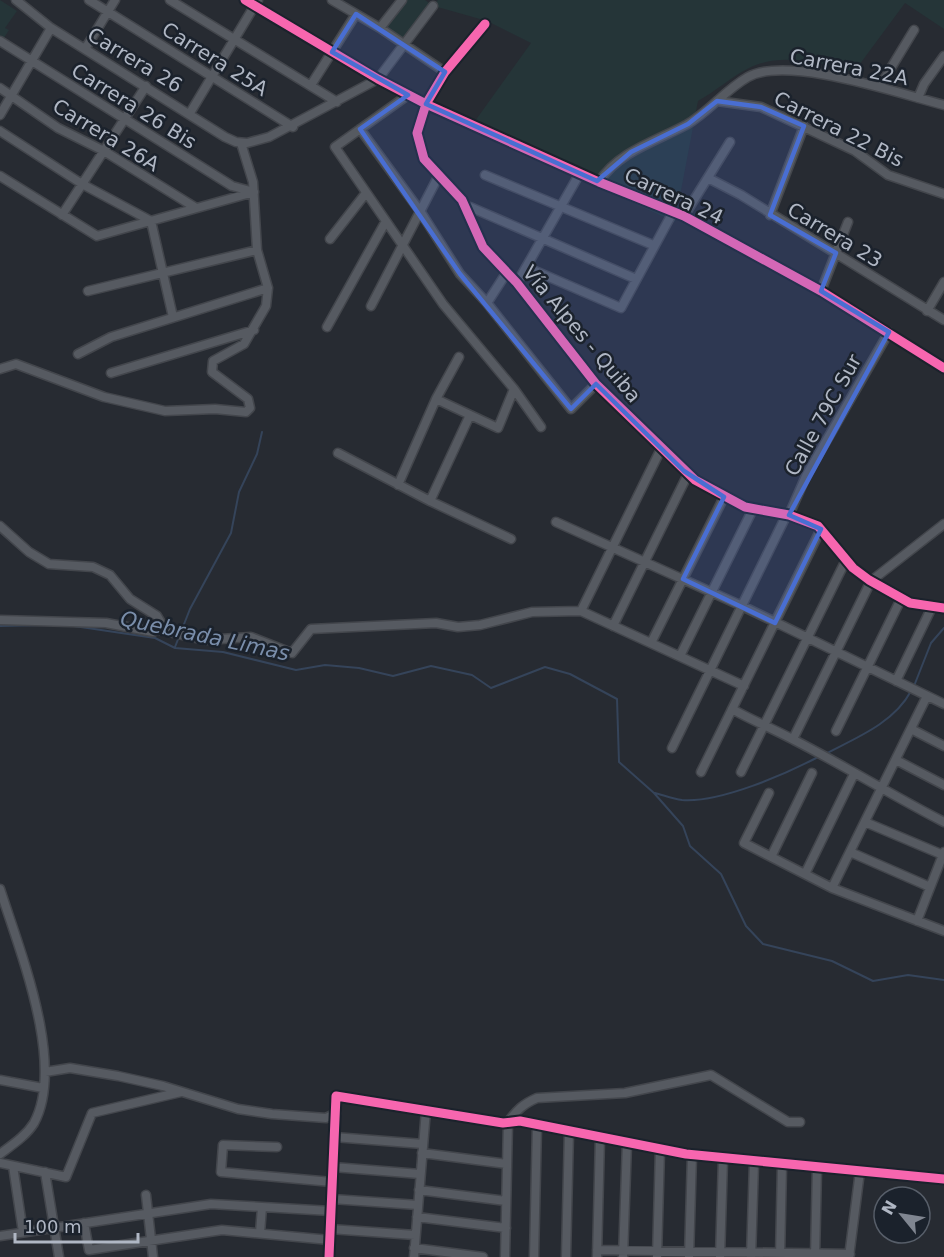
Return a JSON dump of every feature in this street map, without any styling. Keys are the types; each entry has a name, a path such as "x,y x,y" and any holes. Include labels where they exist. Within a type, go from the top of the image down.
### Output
{"street":[{"name":"Carrera 26","path":"16,0 26,4 51,28 225,137 241,143"},
{"name":"Carrera 25A","path":"89,0 293,127"},
{"path":"85,49 115,0"},
{"path":"170,0 337,102"},
{"name":"Carrera 24","path":"245,0 256,3 378,80 426,104 599,182 684,216 821,291 943,364"},
{"path":"332,0 380,27 445,72"},
{"path":"380,27 402,0"},
{"path":"190,113 256,3"},
{"path":"0,369 16,364 104,397 165,411 215,409 246,412 250,408 248,399 212,372 211,366 213,361 244,344 266,306 268,288 257,250 254,192 241,143 260,140 293,127 378,80 433,6"},
{"path":"310,85 356,14"},
{"name":"Vía Alpes - Quiba","path":"485,24 445,72 426,104 417,128 424,159 438,177 458,195 483,247 517,283 596,384 688,474 723,497 753,509 788,514 821,529 846,560 871,581 901,599 944,608"},
{"path":"0,115 51,28"},
{"path":"880,86 914,30"},
{"name":"Carrera 26 Bis","path":"0,41 232,186 254,192"},
{"path":"918,98 924,84 944,56"},
{"name":"Carrera 22A","path":"717,101 748,77 765,70 789,70 880,86 944,105"},
{"path":"62,215 146,86"},
{"name":"Carrera 26A","path":"0,88 58,128 104,151 196,208"},
{"path":"408,95 335,147 443,304 514,389 541,427"},
{"path":"599,182 609,169 631,152 688,124 717,101"},
{"name":"Carrera 22 Bis","path":"717,101 761,108 804,126 855,152 888,174 944,194"},
{"path":"770,215 804,126"},
{"path":"360,129 420,211 460,274 487,303 571,409 596,384"},
{"path":"0,131 82,184 151,221 173,317"},
{"path":"684,216 730,142"},
{"path":"517,283 580,173"},
{"path":"485,175 653,245"},
{"path":"0,176 97,236 254,192"},
{"path":"371,306 438,177"},
{"name":"Carrera 23","path":"708,178 741,195 927,312 944,320"},
{"path":"330,239 366,193"},
{"path":"466,208 470,207 636,279"},
{"path":"526,267 621,308 653,245 673,212"},
{"path":"327,327 386,220"},
{"path":"821,291 848,222"},
{"path":"88,291 257,250"},
{"path":"487,303 507,272"},
{"path":"927,312 944,282"},
{"path":"78,354 111,338 268,288"},
{"path":"111,373 254,330"},
{"name":"Calle 79C Sur","path":"672,748 807,476 889,332"},
{"path":"398,484 436,399 459,357"},
{"path":"436,399 498,428 514,389"},
{"path":"430,501 470,415"},
{"path":"581,611 661,449"},
{"path":"338,453 430,501 511,539"},
{"path":"613,626 688,474"},
{"path":"651,643 723,497"},
{"path":"680,656 753,509"},
{"path":"556,522 742,606 944,704"},
{"path":"793,739 871,581 944,524"},
{"path":"0,526 29,552 49,564 93,567 110,575 130,599 161,620 163,626 153,632 106,623 0,620"},
{"path":"701,772 821,529"},
{"path":"741,772 846,560"},
{"path":"836,731 901,599"},
{"path":"896,681 932,607"},
{"path":"159,630 205,640 251,637 292,653 311,629 436,623 458,627 480,625 532,612 581,611 744,686"},
{"path":"832,888 927,696"},
{"path":"732,709 763,727 793,739 881,790 944,822"},
{"path":"911,729 944,746"},
{"path":"896,760 944,785"},
{"path":"771,857 812,773"},
{"path":"805,874 855,774"},
{"path":"769,793 744,843 832,888 944,931"},
{"path":"865,822 943,854 917,921"},
{"path":"850,852 930,887"},
{"path":"0,889 39,1024 44,1045 45,1072 33,1124 16,1143 0,1154"},
{"path":"45,1072 70,1068 163,1086 238,1109 272,1114 326,1119 336,1113"},
{"path":"505,1257 508,1122 518,1108 537,1098 625,1094 711,1075 788,1122 800,1122"},
{"path":"0,1080 43,1088"},
{"path":"0,1163 66,1177 92,1113 181,1092"},
{"path":"329,1257 336,1096 537,1125 692,1155 782,1166 944,1179"},
{"path":"426,1110 414,1253 483,1257"},
{"path":"534,1257 537,1125"},
{"path":"566,1257 569,1131"},
{"path":"334,1137 423,1144"},
{"path":"600,1137 597,1254 849,1255 860,1171"},
{"path":"623,1254 627,1143"},
{"path":"277,1147 223,1145 221,1172 332,1182"},
{"path":"657,1254 660,1149"},
{"path":"422,1153 507,1164"},
{"path":"689,1254 692,1155"},
{"path":"720,1254 723,1159"},
{"path":"751,1255 754,1163"},
{"path":"13,1166 23,1232"},
{"path":"780,1255 782,1166"},
{"path":"333,1167 420,1174"},
{"path":"815,1255 817,1168"},
{"path":"45,1172 59,1257"},
{"path":"419,1190 506,1201"},
{"path":"146,1195 153,1257"},
{"path":"332,1199 418,1205"},
{"path":"0,1236 211,1204 331,1211"},
{"path":"260,1233 262,1207"},
{"path":"417,1217 506,1228"},
{"path":"84,1223 89,1250 222,1230 330,1240"},
{"path":"330,1229 415,1235"}],"highlighted area":[{"path":"356,14 445,72 426,104 597,181 631,152 688,124 717,101 761,107 804,126 770,215 836,253 821,291 889,332 789,515 821,529 775,623 683,579 724,497 684,471 596,384 571,409 564,403 460,274 360,129 408,95 332,52"}],"shaded area":[{"path":"0,0 17,11 5,28 9,30 0,44"},
{"path":"407,0 425,0 433,6 438,0 944,0 944,29 905,3 854,72 801,61 761,63 749,68 698,101 675,222 470,128 531,43 487,21 434,6 406,42 387,27"}],"waterway":[{"path":"175,647 190,609 231,533 239,492 257,454 262,432"},
{"name":"Quebrada Limas","path":"0,626 44,625"},
{"name":"Quebrada Limas","path":"74,626 155,638 175,648 223,652 296,670 325,665 359,668 393,676 431,666 472,675 491,688 545,667 570,674 617,699 619,762 654,793 683,826 690,846 721,874 746,926 763,944 832,961 873,981 908,975 944,980"},
{"path":"914,686 931,643 944,628"},
{"path":"825,754 884,721 895,712 911,691"},
{"path":"655,793 682,800 715,797 771,779 820,756"}],"cycle path":[{"path":"245,0 378,79 426,104 599,182 684,216 821,291 944,368"},
{"path":"485,24 445,72 426,104 417,133 424,159 462,200 483,247 517,283 596,384 695,480 745,507 789,515 818,526 853,568 869,580 910,603 944,608"},
{"path":"329,1257 336,1096 503,1123 520,1121 686,1154 944,1179"}]}
